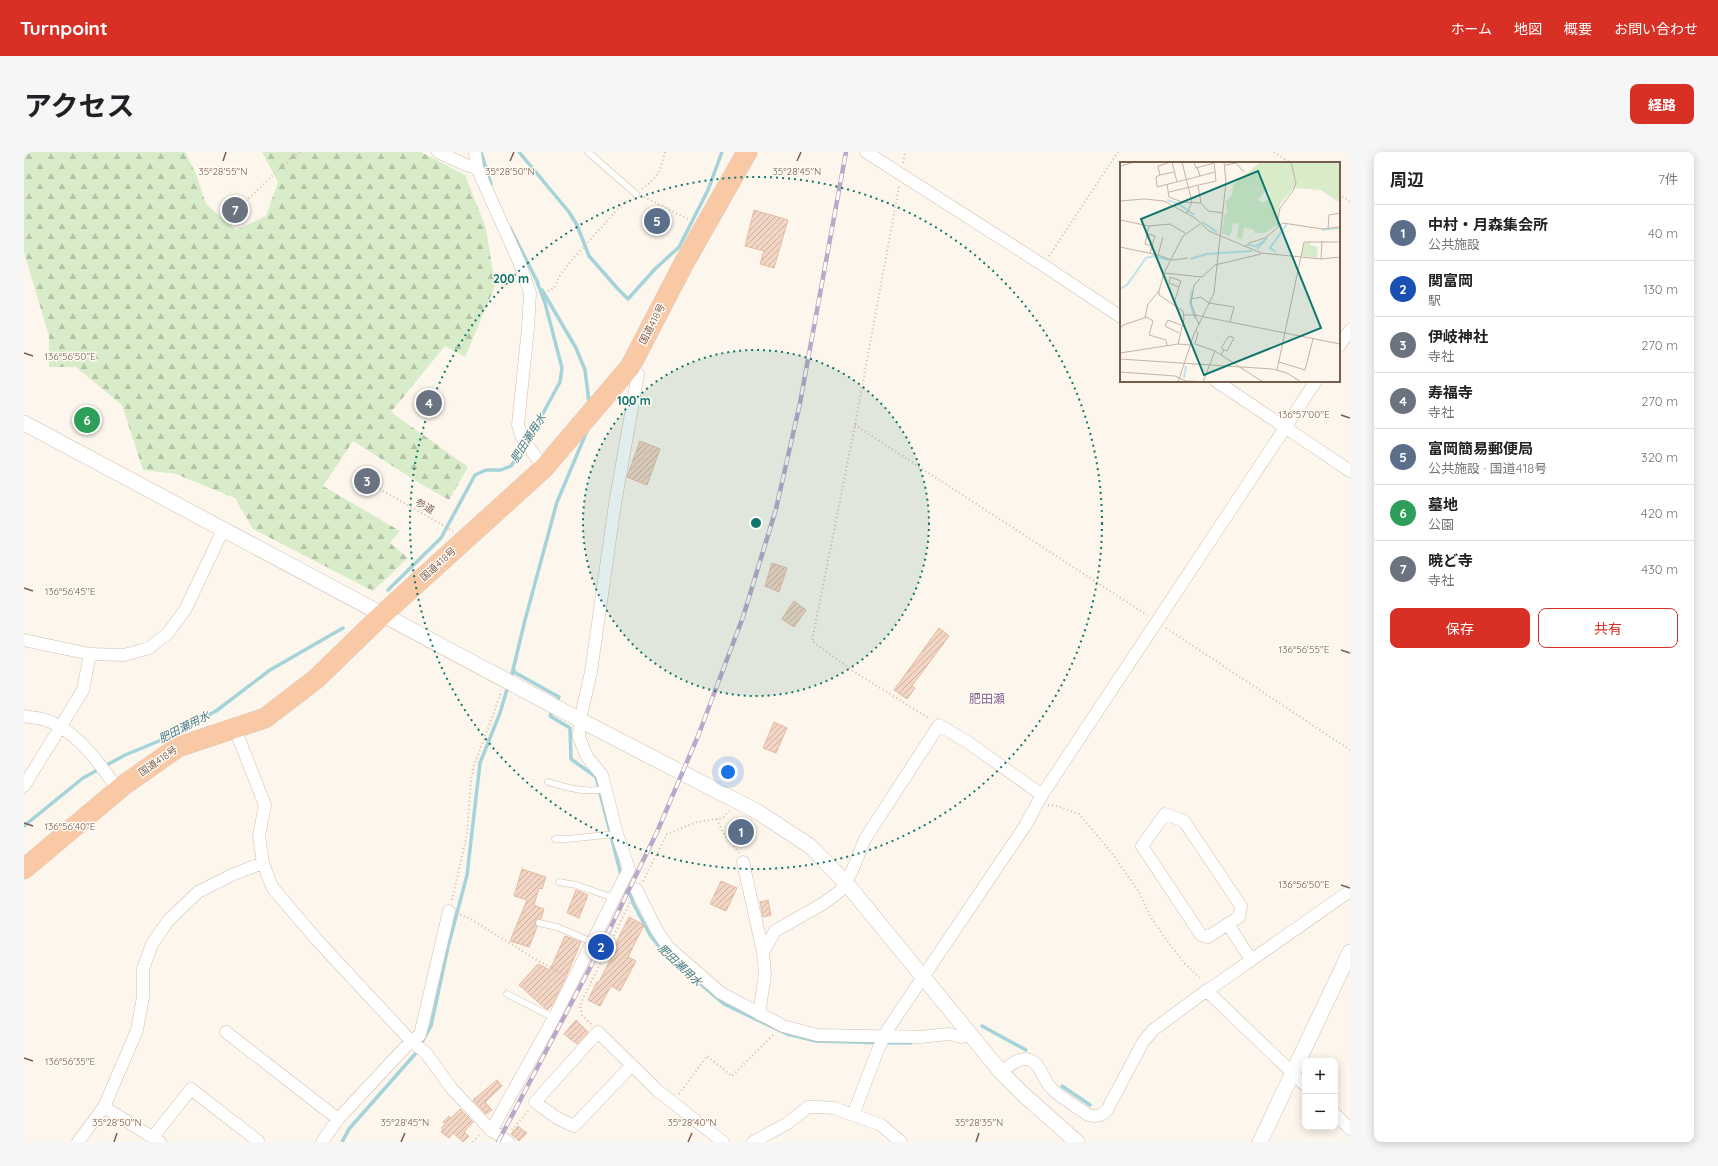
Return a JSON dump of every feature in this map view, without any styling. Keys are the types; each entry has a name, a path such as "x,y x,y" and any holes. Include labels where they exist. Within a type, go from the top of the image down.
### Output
{"highway":[{"name":"国道418号","path":"24,869 118,790 178,747 265,718 316,679 383,614 544,468 630,367 684,264 747,152"}],"street":[{"path":"438,152 466,166 476,168"},
{"path":"476,152 476,168 520,264 530,293 518,425 522,438 544,468"},
{"path":"866,152 1043,265 1120,316"},
{"path":"1340,345 1350,330"},
{"path":"491,1131 554,1018 629,869 617,834 602,775 587,757 579,737 580,720 591,672 615,504 638,374 630,367"},
{"path":"1217,382 1350,471"},
{"path":"853,1115 884,1036 1025,826 1042,795 1315,382"},
{"path":"24,423 224,528 580,720 782,826 810,846 846,883 1001,1072 1024,1095 1077,1142"},
{"path":"24,640 90,654 124,656 149,648 168,633 185,610 224,528"},
{"path":"24,786 83,690 90,654"},
{"path":"24,716 50,721 60,727 93,754 118,790"},
{"path":"763,952 775,931 824,903 840,891 852,871 865,839 939,725 969,743 1042,795"},
{"path":"235,729 265,805 259,836 263,863 272,887 316,939 411,1040 426,1053 452,1089 491,1131 506,1140"},
{"path":"1165,814 1184,821 1241,906 1239,917 1228,924 1208,937 1201,935 1142,846 1165,814"},
{"path":"743,862 763,952 765,974 759,1014"},
{"path":"78,1142 104,1107 137,1030 143,997 143,970 152,944 168,921 198,892 234,874 263,863"},
{"path":"636,889 656,929 668,947 721,993 783,1026 817,1035 920,1037 948,1034 961,1037 971,1034"},
{"path":"1001,1072 1019,1059 1027,1059 1036,1064 1053,1090 1088,1115 1095,1117 1102,1115 1107,1110 1143,1042 1148,1036 1172,1015 1208,989 1350,891"},
{"path":"322,1142 338,1119 411,1040 420,1035 449,910"},
{"path":"1228,924 1251,960"},
{"path":"1260,1142 1350,952"},
{"path":"1208,989 1302,1082"},
{"path":"226,1032 338,1119"},
{"path":"632,1065 574,1126 557,1118 535,1102 598,1032 632,1065 657,1090 722,1142"},
{"path":"104,1107 157,1139 191,1089 258,1142"},
{"path":"752,1142 788,1123 808,1107 834,1108 881,1125 901,1142"},
{"path":"1338,1117 1350,1129"}],"lane":[{"path":"588,152 636,194"},
{"path":"548,782 583,791 606,789"},
{"path":"555,838 567,839 617,834"},
{"path":"559,882 614,898"},
{"path":"539,923 557,927 592,942"},
{"path":"507,994 554,1018"}],"path":[{"path":"243,204 291,158 300,152"},
{"path":"530,302 554,288 560,275 571,261 617,210 653,182 660,172 666,152"},
{"path":"1043,265 1118,152"},
{"path":"1274,152 1289,162"},
{"path":"901,174 855,425 812,641 853,671 939,725"},
{"path":"636,194 658,203 704,228"},
{"path":"1340,195 1350,202"},
{"path":"855,425 1350,750"},
{"name":"参道","path":"376,487 466,538"},
{"path":"505,679 500,699 474,766 471,780 467,834 449,910 469,918 540,962 574,979"},
{"path":"598,1032 582,1015 580,1005 636,889 643,881 667,834 697,822 723,818 728,813 734,800"},
{"path":"1057,806 1078,814 1112,853 1139,892 1150,916 1168,942 1208,989"},
{"path":"717,819 722,831 738,850 743,862"},
{"path":"673,1103 706,1056 732,1076 783,1026"},
{"path":"506,1140 535,1102"}],"green space":[{"path":"24,152 185,152 196,174 206,204 236,230 266,216 278,182 262,152 421,152 465,175 486,228 495,286 465,357 445,346 391,412 468,467 449,500 353,441 323,486 400,531 390,543 408,558 373,591 253,529 235,498 176,474 143,470 122,405 76,367 49,367 49,336 24,252"}],"building":[{"path":"754,210 788,220 774,268 760,264 764,251 745,246"},
{"path":"640,441 660,449 647,485 627,477"},
{"path":"772,563 787,568 779,592 765,586"},
{"path":"794,601 806,610 794,627 782,619"},
{"path":"939,628 949,636 912,686 915,688 907,699 894,690"},
{"path":"774,722 787,728 776,753 763,748"},
{"path":"522,869 546,877 542,889 539,888 534,905 544,909 541,919 537,919 535,922 537,927 529,947 510,941 527,900 514,896"},
{"path":"721,881 737,888 726,911 710,904"},
{"path":"576,890 588,895 579,918 567,913"},
{"path":"768,900 771,915 763,917 760,902"},
{"path":"629,917 644,925 628,957 636,961 620,991 611,986 600,1006 588,1000 616,948 614,947"},
{"path":"565,936 581,942 552,1005 547,1010 519,985 538,964 550,970"},
{"path":"576,1020 588,1032 577,1044 564,1034"},
{"path":"497,1080 502,1086 485,1102 492,1110 486,1114 473,1100"},
{"path":"460,1109 473,1122 464,1132 469,1136 463,1142 453,1133 449,1138 441,1132 443,1130 441,1128 445,1124 443,1122 449,1116 451,1118"},
{"path":"518,1126 527,1133 519,1141 511,1134"}],"waterway":[{"name":"肥田瀬用水","path":"481,152 491,184"},
{"path":"519,152 569,212 577,225 589,256 628,299 655,269 679,247 708,190 722,152"},
{"name":"肥田瀬用水","path":"510,228 538,283"},
{"name":"肥田瀬用水","path":"528,441 560,382 562,368 545,303 537,282"},
{"name":"肥田瀬用水","path":"542,290 576,348 585,370 589,402"},
{"name":"肥田瀬用水","path":"511,678 557,502 587,431"},
{"name":"肥田瀬用水","path":"388,590 441,538 475,475 486,470 501,470 511,466 525,446"},
{"name":"肥田瀬用水","path":"24,826 83,778 125,755 159,741 216,711 270,670 343,628"},
{"name":"肥田瀬用水","path":"514,669 514,672 559,697 556,703"},
{"name":"肥田瀬用水","path":"342,1142 349,1129 416,1053 431,1026 448,947 467,875 480,763 500,713 508,686"},
{"name":"肥田瀬用水","path":"553,710 550,716 570,728 571,759 596,777 621,875"},
{"name":"肥田瀬用水","path":"624,885 626,892 630,894 633,903 650,935 664,953 724,1004 787,1034 816,1041 911,1043"},
{"name":"肥田瀬用水","path":"982,1026 1026,1050"},
{"name":"肥田瀬用水","path":"1062,1086 1090,1105"}],"railway":[{"path":"498,1142 601,947 657,832 698,736 743,617 776,509 800,403 846,152"}],"place":[{"name":"暁ど寺","path":"235,210"},
{"name":"富岡簡易郵便局","path":"657,221"},
{"name":"寿福寺","path":"429,403"},
{"name":"墓地","path":"87,420"},
{"name":"伊岐神社","path":"367,481"},
{"name":"中村・月森集会所","path":"741,832"},
{"name":"関富岡","path":"601,947"}],"district":[{"name":"肥田瀬","path":"987,698"}]}
